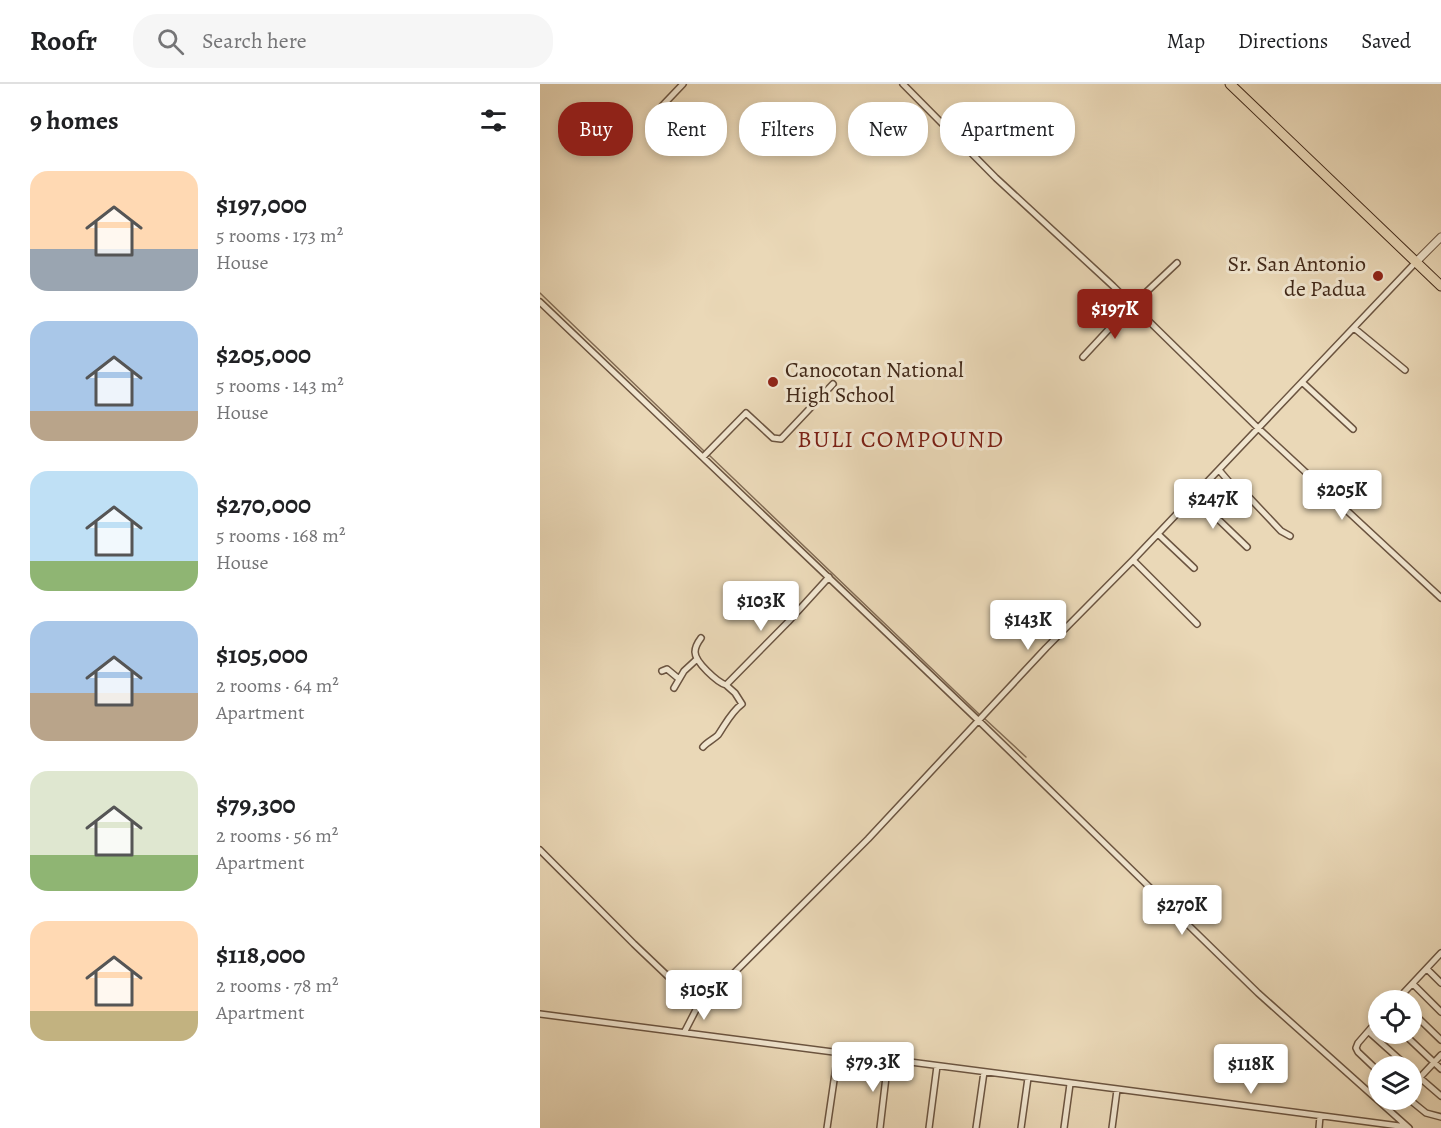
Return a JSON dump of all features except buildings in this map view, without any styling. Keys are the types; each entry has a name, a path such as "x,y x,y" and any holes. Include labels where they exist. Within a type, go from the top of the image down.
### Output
{"highway":[{"path":"1230,84 1441,286"}],"street":[{"path":"666,102 682,84"},
{"path":"903,84 996,178 1133,306 1258,428 1441,598"},
{"path":"540,850 676,984 694,998 701,1000 709,998 868,839 1441,237"},
{"path":"1083,357 1122,315 1177,263"},
{"path":"540,302 979,721 1258,993 1408,1127"},
{"path":"1354,328 1405,370"},
{"path":"1302,382 1353,429"},
{"path":"703,457 746,413 773,438 781,439 833,384"},
{"path":"1219,470 1281,531 1290,536"},
{"path":"1194,495 1247,547"},
{"path":"1158,534 1194,568"},
{"path":"1133,560 1197,624"},
{"path":"726,685 829,577"},
{"path":"701,638 694,654 718,682 726,685 735,693 742,704 725,723 717,737 708,741 703,747"},
{"path":"674,688 691,662 697,658"},
{"path":"662,671 667,669 678,679"},
{"path":"1407,990 1441,954"},
{"path":"1427,969 1441,983"},
{"path":"1413,984 1441,1012"},
{"path":"685,1031 701,1000"},
{"path":"540,1014 685,1031 888,1060 1320,1116 1363,1125 1408,1127"},
{"path":"1422,1022 1441,1040"},
{"path":"1368,1033 1358,1043 1357,1050 1368,1061"},
{"path":"1382,1044 1396,1056"},
{"path":"1415,1044 1441,1069"},
{"path":"827,1128 838,1053"},
{"path":"1422,1075 1441,1055"},
{"path":"880,1128 888,1060"},
{"path":"929,1128 937,1066"},
{"path":"976,1128 984,1072"},
{"path":"1021,1128 1028,1078"},
{"path":"1422,1080 1441,1096"},
{"path":"1064,1128 1070,1084"},
{"path":"1112,1128 1117,1090"},
{"path":"1422,1110 1441,1118"},
{"path":"1319,1128 1320,1116"}],"waterway":[{"path":"540,293 704,451"},
{"path":"709,455 980,715"},
{"path":"985,719 1026,757"}],"place":[{"name":"Sr. San Antonio de Padua","path":"1378,276"},
{"name":"Canocotan National High School","path":"773,382"}],"district":[{"name":"BULI COMPOUND","path":"901,439"}]}
